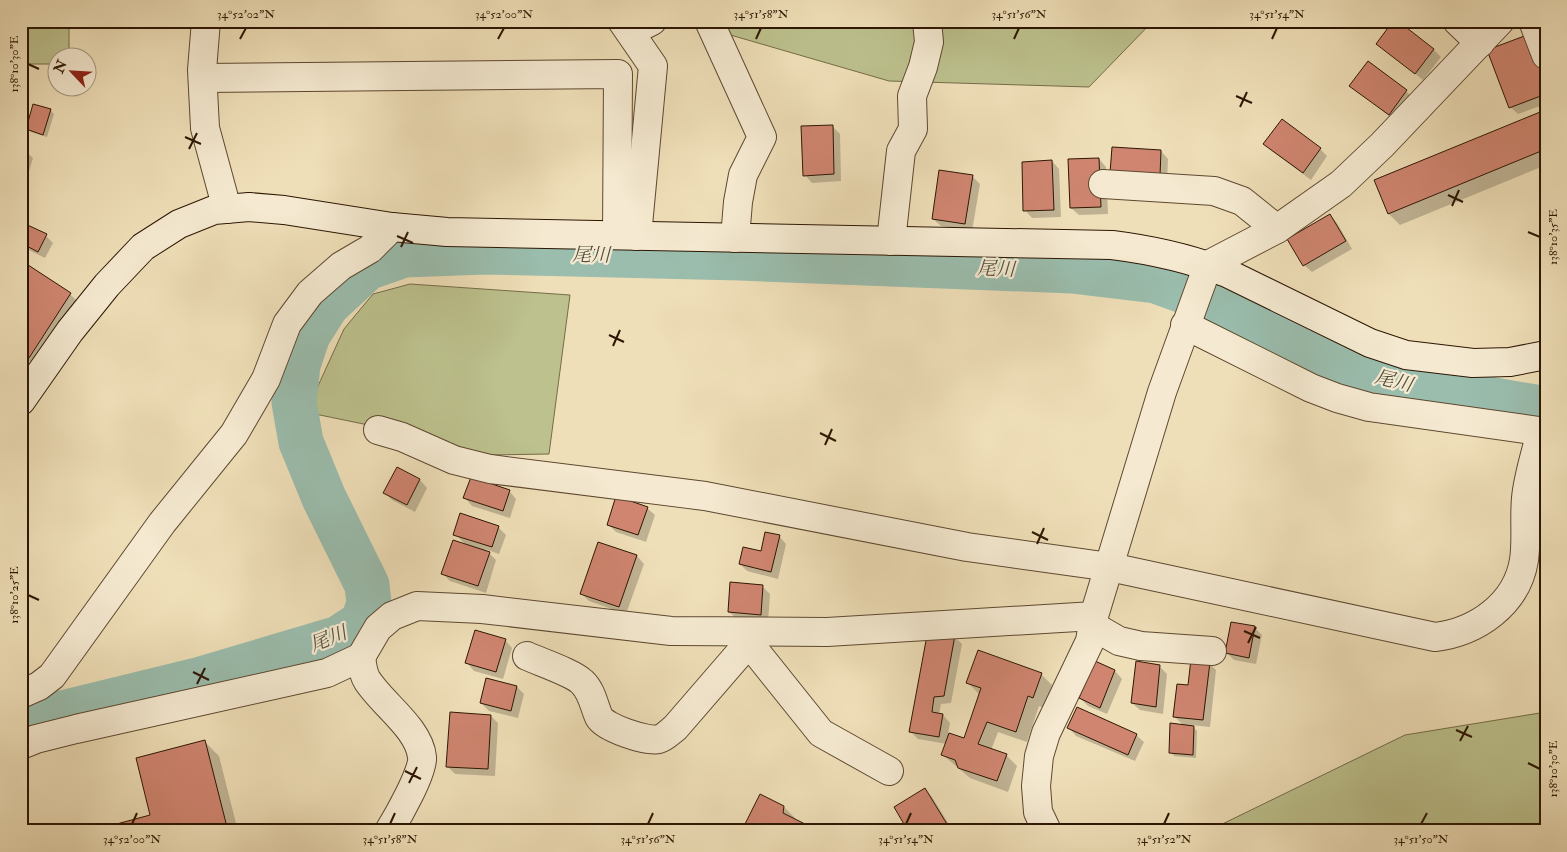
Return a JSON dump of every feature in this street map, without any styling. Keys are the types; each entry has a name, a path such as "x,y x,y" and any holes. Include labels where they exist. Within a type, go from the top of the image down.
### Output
{"street":[{"path":"206,21 203,78 205,128 227,209"},
{"path":"709,21 762,137 743,176 738,202 735,238"},
{"path":"891,241 901,151 913,129 912,96 929,42 926,21"},
{"path":"1457,21 1480,43"},
{"path":"1047,831 1038,812 1036,786 1039,756 1046,733 1090,641 1093,621 1162,392 1206,273 1277,229 1341,184 1382,145 1500,21"},
{"path":"1533,21 1546,55"},
{"path":"627,235 653,66 634,25"},
{"path":"203,78 618,74 627,235"},
{"path":"1103,184 1214,191 1242,201 1277,229"},
{"path":"21,401 70,331 107,285 143,247 178,224 214,210 248,207 284,210 392,227 447,232 1112,246 1148,250 1178,256 1206,273 1227,273 1370,343 1406,355 1473,363 1510,362 1546,356"},
{"path":"21,694 39,686 52,676 162,523 234,434 266,379 287,324 310,293 341,266 370,249 392,227"},
{"path":"378,430 402,437 454,460 490,469 705,496 967,546 1110,566 1435,637 1452,635 1469,629 1487,619 1503,603 1514,589 1522,573 1525,557 1526,497 1544,431 1369,407 1337,398 1311,388 1187,321"},
{"path":"21,745 36,739 76,729 328,673 361,658 378,628 392,616 417,606 482,609 671,631 754,638 827,632 1093,621 1119,641 1140,646 1212,651"},
{"path":"527,656 582,682 594,702 600,718 606,724 642,738 660,739 675,728 754,638"},
{"path":"754,638 821,733 890,770"},
{"path":"361,658 366,678 416,738 422,759 416,779 389,831"}],"green space":[{"path":"21,21 69,21 69,48 48,48 48,64 21,64"},
{"path":"721,21 1153,21 1089,87 889,81 727,34"},
{"path":"410,284 570,295 549,454 489,455 412,434 315,414 312,399 344,329 373,294"},
{"path":"1546,712 1546,831 1208,831 1405,735"}],"building":[{"path":"1393,21 1398,21 1434,49 1415,74 1376,44"},
{"path":"1527,35 1546,85 1546,94 1509,108 1487,50"},
{"path":"1368,61 1407,90 1389,115 1349,86"},
{"path":"33,104 51,109 43,135 26,129"},
{"path":"1545,110 1546,149 1388,214 1374,180"},
{"path":"1282,119 1321,148 1303,173 1263,144"},
{"path":"833,125 834,174 803,176 801,126"},
{"path":"1112,147 1161,150 1160,176 1110,173"},
{"path":"21,148 26,150 21,165"},
{"path":"1099,158 1101,207 1070,208 1068,159"},
{"path":"1052,160 1054,210 1023,211 1022,162"},
{"path":"939,170 973,175 965,224 932,219"},
{"path":"1330,214 1346,241 1303,266 1287,239"},
{"path":"21,222 47,234 38,252 21,243"},
{"path":"22,261 71,293 29,358 21,353"},
{"path":"397,467 420,479 407,505 383,493"},
{"path":"471,477 510,490 503,511 463,498"},
{"path":"616,496 648,507 638,535 607,525"},
{"path":"460,513 499,526 492,547 453,535"},
{"path":"765,532 780,535 771,572 739,564 743,547 761,551"},
{"path":"453,540 490,552 478,586 441,574"},
{"path":"598,542 637,555 619,607 580,594"},
{"path":"730,582 763,585 761,615 728,612"},
{"path":"1231,622 1255,626 1249,658 1225,653"},
{"path":"475,630 506,639 496,672 465,663"},
{"path":"928,630 955,635 944,696 934,697 932,712 943,714 939,737 909,732"},
{"path":"978,650 1042,673 1033,698 1028,696 1016,732 987,722 978,744 1007,754 997,781 958,768 955,760 941,755 949,733 964,738 981,688 966,683"},
{"path":"1191,659 1210,662 1203,720 1173,717 1177,684 1188,685"},
{"path":"1095,661 1115,670 1100,708 1079,698"},
{"path":"1136,661 1160,665 1156,707 1131,703"},
{"path":"486,678 517,686 511,711 480,703"},
{"path":"1077,707 1137,734 1128,755 1067,728"},
{"path":"450,712 491,715 488,769 446,767"},
{"path":"1170,723 1194,726 1193,755 1169,753"},
{"path":"205,740 228,831 114,831 113,825 150,815 136,758"},
{"path":"925,788 950,829 947,831 908,831 894,807"},
{"path":"760,794 784,806 783,813 819,831 742,830"}],"waterway":[{"name":"尾川","path":"21,723 201,679 339,638 363,622 369,603 367,585 324,498 301,442 294,402 298,365 308,335 327,305 367,268 404,255 485,252 740,258 1072,271 1156,281 1214,302 1274,336 1341,367 1426,388 1546,409"}]}
